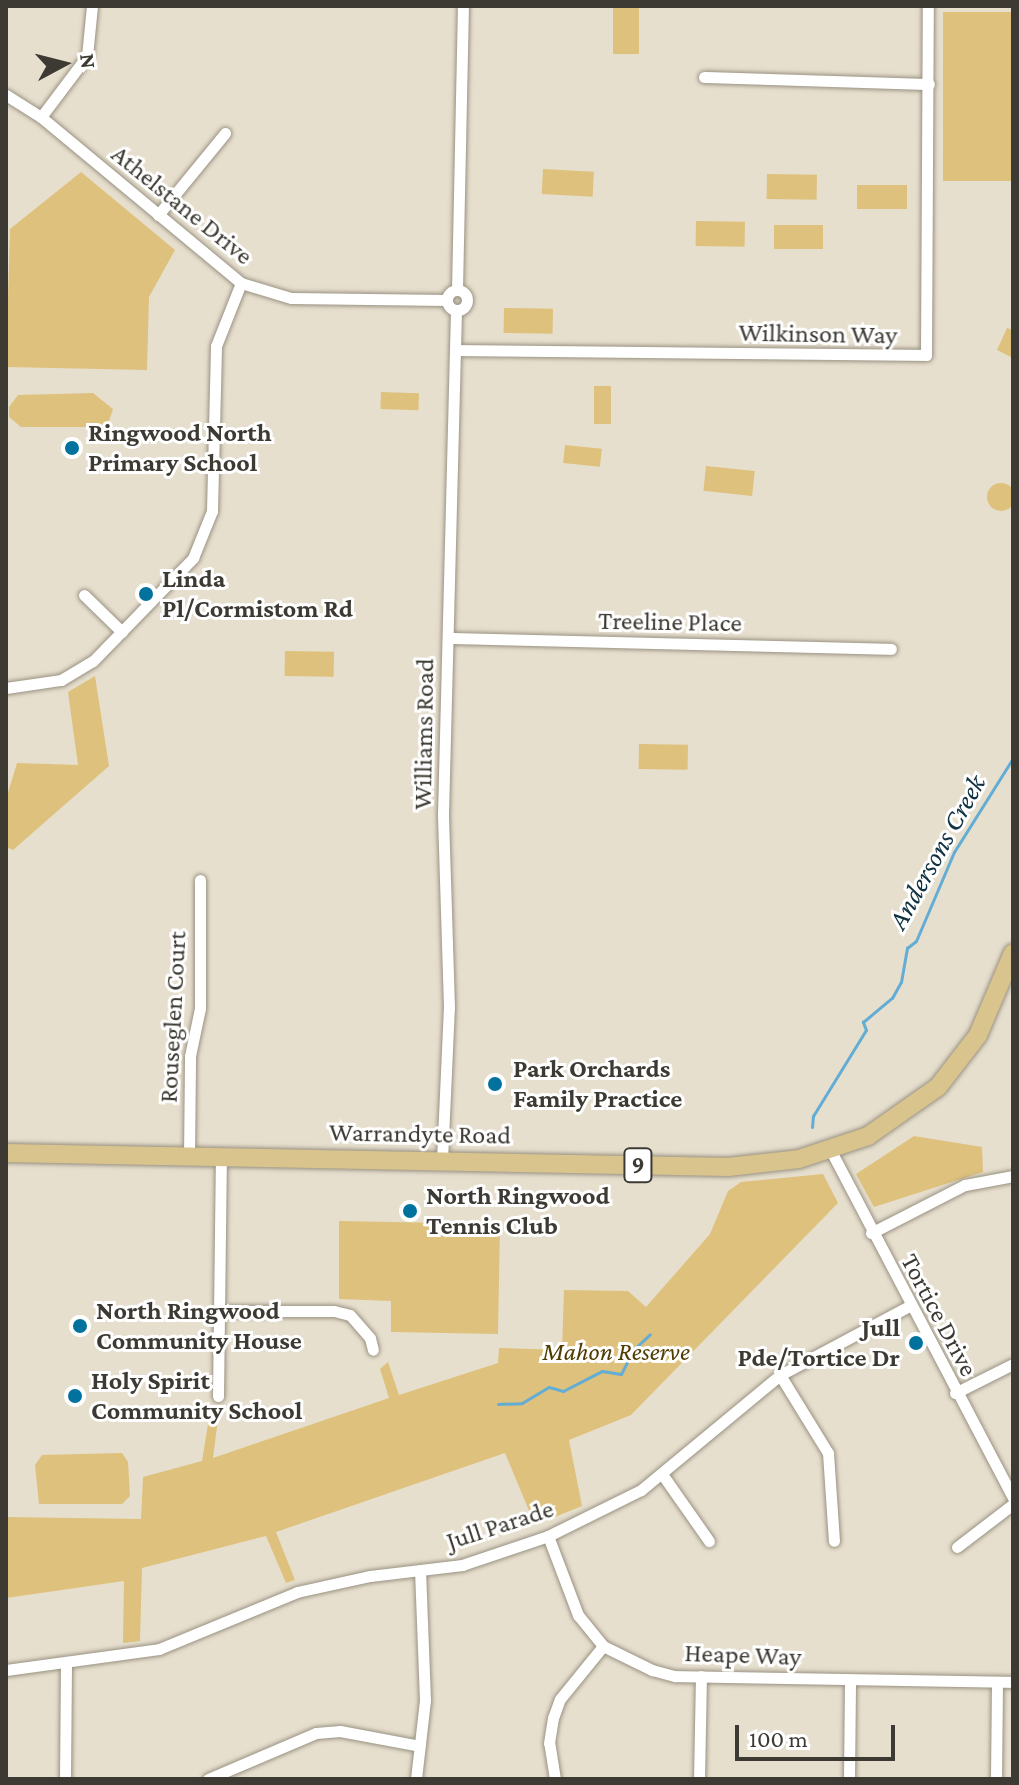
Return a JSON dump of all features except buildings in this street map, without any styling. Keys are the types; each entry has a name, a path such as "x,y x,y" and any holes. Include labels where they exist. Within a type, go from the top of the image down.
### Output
{"main road":[{"name":"9","path":"831,1151 892,1123 953,1071 978,1035 1013,953"},
{"name":"Warrandyte Road","path":"6,1153 728,1167 831,1151"}],"street":[{"path":"41,117 87,56 92,6"},
{"path":"456,310 447,300 457,290 463,6"},
{"name":"Wilkinson Way","path":"457,350 926,355 928,6"},
{"path":"704,77 929,84"},
{"name":"Athelstane Drive","path":"6,95 41,117 241,283 291,298 447,300"},
{"path":"158,215 225,133"},
{"path":"6,688 61,680 93,661 182,572 205,536 214,488 216,346 241,283"},
{"name":"Williams Road","path":"442,1160 449,1007 443,814 456,310 467,302 457,290"},
{"path":"84,595 122,632"},
{"name":"Treeline Place","path":"448,638 891,649"},
{"name":"Rouseglen Court","path":"189,1157 190,1056 200,1008 200,880"},
{"name":"Tortice Drive","path":"831,1151 909,1306 1013,1497"},
{"path":"218,1396 221,1158"},
{"path":"871,1233 965,1185 1013,1176"},
{"name":"Jull Parade","path":"6,1670 159,1649 306,1590 476,1561 548,1536 618,1504 662,1474 780,1375 909,1306"},
{"path":"219,1311 334,1311 350,1315 373,1350"},
{"path":"955,1393 1013,1364"},
{"path":"780,1375 828,1453 834,1541"},
{"path":"662,1474 709,1541"},
{"path":"957,1547 1013,1504"},
{"name":"Heape Way","path":"548,1536 578,1615 603,1646 652,1670 701,1676 1013,1682"},
{"path":"416,1779 425,1640 420,1570"},
{"path":"555,1779 549,1743 553,1718 560,1699 603,1646"},
{"path":"65,1779 66,1664"},
{"path":"699,1779 701,1676"},
{"path":"849,1779 850,1680"},
{"path":"996,1779 997,1683"},
{"path":"208,1779 316,1733 340,1731 420,1746"}],"green space":[{"path":"613,6 639,6 639,54 613,54"},
{"path":"943,12 1013,12 1013,181 943,181"},
{"path":"543,169 594,172 593,197 542,194"},
{"path":"81,172 175,250 149,297 147,370 6,367 10,229"},
{"path":"767,174 817,175 817,200 767,199"},
{"path":"857,185 907,185 907,209 857,209"},
{"path":"696,221 745,222 745,247 696,246"},
{"path":"774,225 823,225 823,249 774,249"},
{"path":"504,308 553,309 553,334 504,333"},
{"path":"1007,328 1013,330 1013,358 997,350"},
{"path":"594,386 611,386 611,424 594,424"},
{"path":"381,392 419,393 418,410 380,409"},
{"path":"93,393 113,409 109,421 98,427 21,427 9,417 9,407 18,395"},
{"path":"565,445 602,449 600,467 563,463"},
{"path":"706,466 755,471 752,496 703,491"},
{"path":"1001,483 1011,487 1015,497 1011,507 1001,511 991,507 987,497 991,487"},
{"path":"285,651 334,652 334,677 285,676"},
{"path":"95,676 109,766 13,850 6,847 6,799 17,763 78,765 68,692"},
{"path":"639,744 688,745 688,770 639,769"},
{"path":"914,1136 982,1147 983,1172 874,1207 856,1174"},
{"name":"Mahon Reserve","path":"823,1174 838,1203 631,1415 569,1440 582,1506 535,1525 505,1453 276,1532 295,1580 286,1583 266,1536 142,1568 140,1641 123,1643 124,1581 6,1598 6,1517 141,1519 143,1477 202,1461 209,1418 218,1419 213,1458 389,1398 380,1369 388,1362 399,1395 498,1363 499,1348 562,1350 564,1290 628,1291 646,1307 710,1234 728,1191 741,1182"},
{"path":"339,1221 500,1224 498,1334 391,1332 391,1301 339,1299"},
{"path":"122,1453 128,1462 130,1496 122,1504 39,1504 35,1465 42,1455"}],"waterway":[{"name":"Andersons Creek","path":"812,1127 813,1116 866,1030 863,1022 892,998 901,982 907,948 916,941 954,852 1013,758"},
{"name":"Andersons Creek","path":"498,1404 522,1403 549,1387 563,1391 602,1371 621,1374 633,1350 650,1334"}],"place":[{"name":"Ringwood North Primary School","path":"72,448"},
{"name":"Linda Pl/Cormistom Rd","path":"146,594"},
{"name":"Park Orchards Family Practice","path":"495,1084"},
{"name":"North Ringwood Tennis Club","path":"410,1211"},
{"name":"North Ringwood Community House","path":"80,1326"},
{"name":"Jull Pde/Tortice Dr","path":"916,1343"},
{"name":"Holy Spirit Community School","path":"75,1396"}]}
